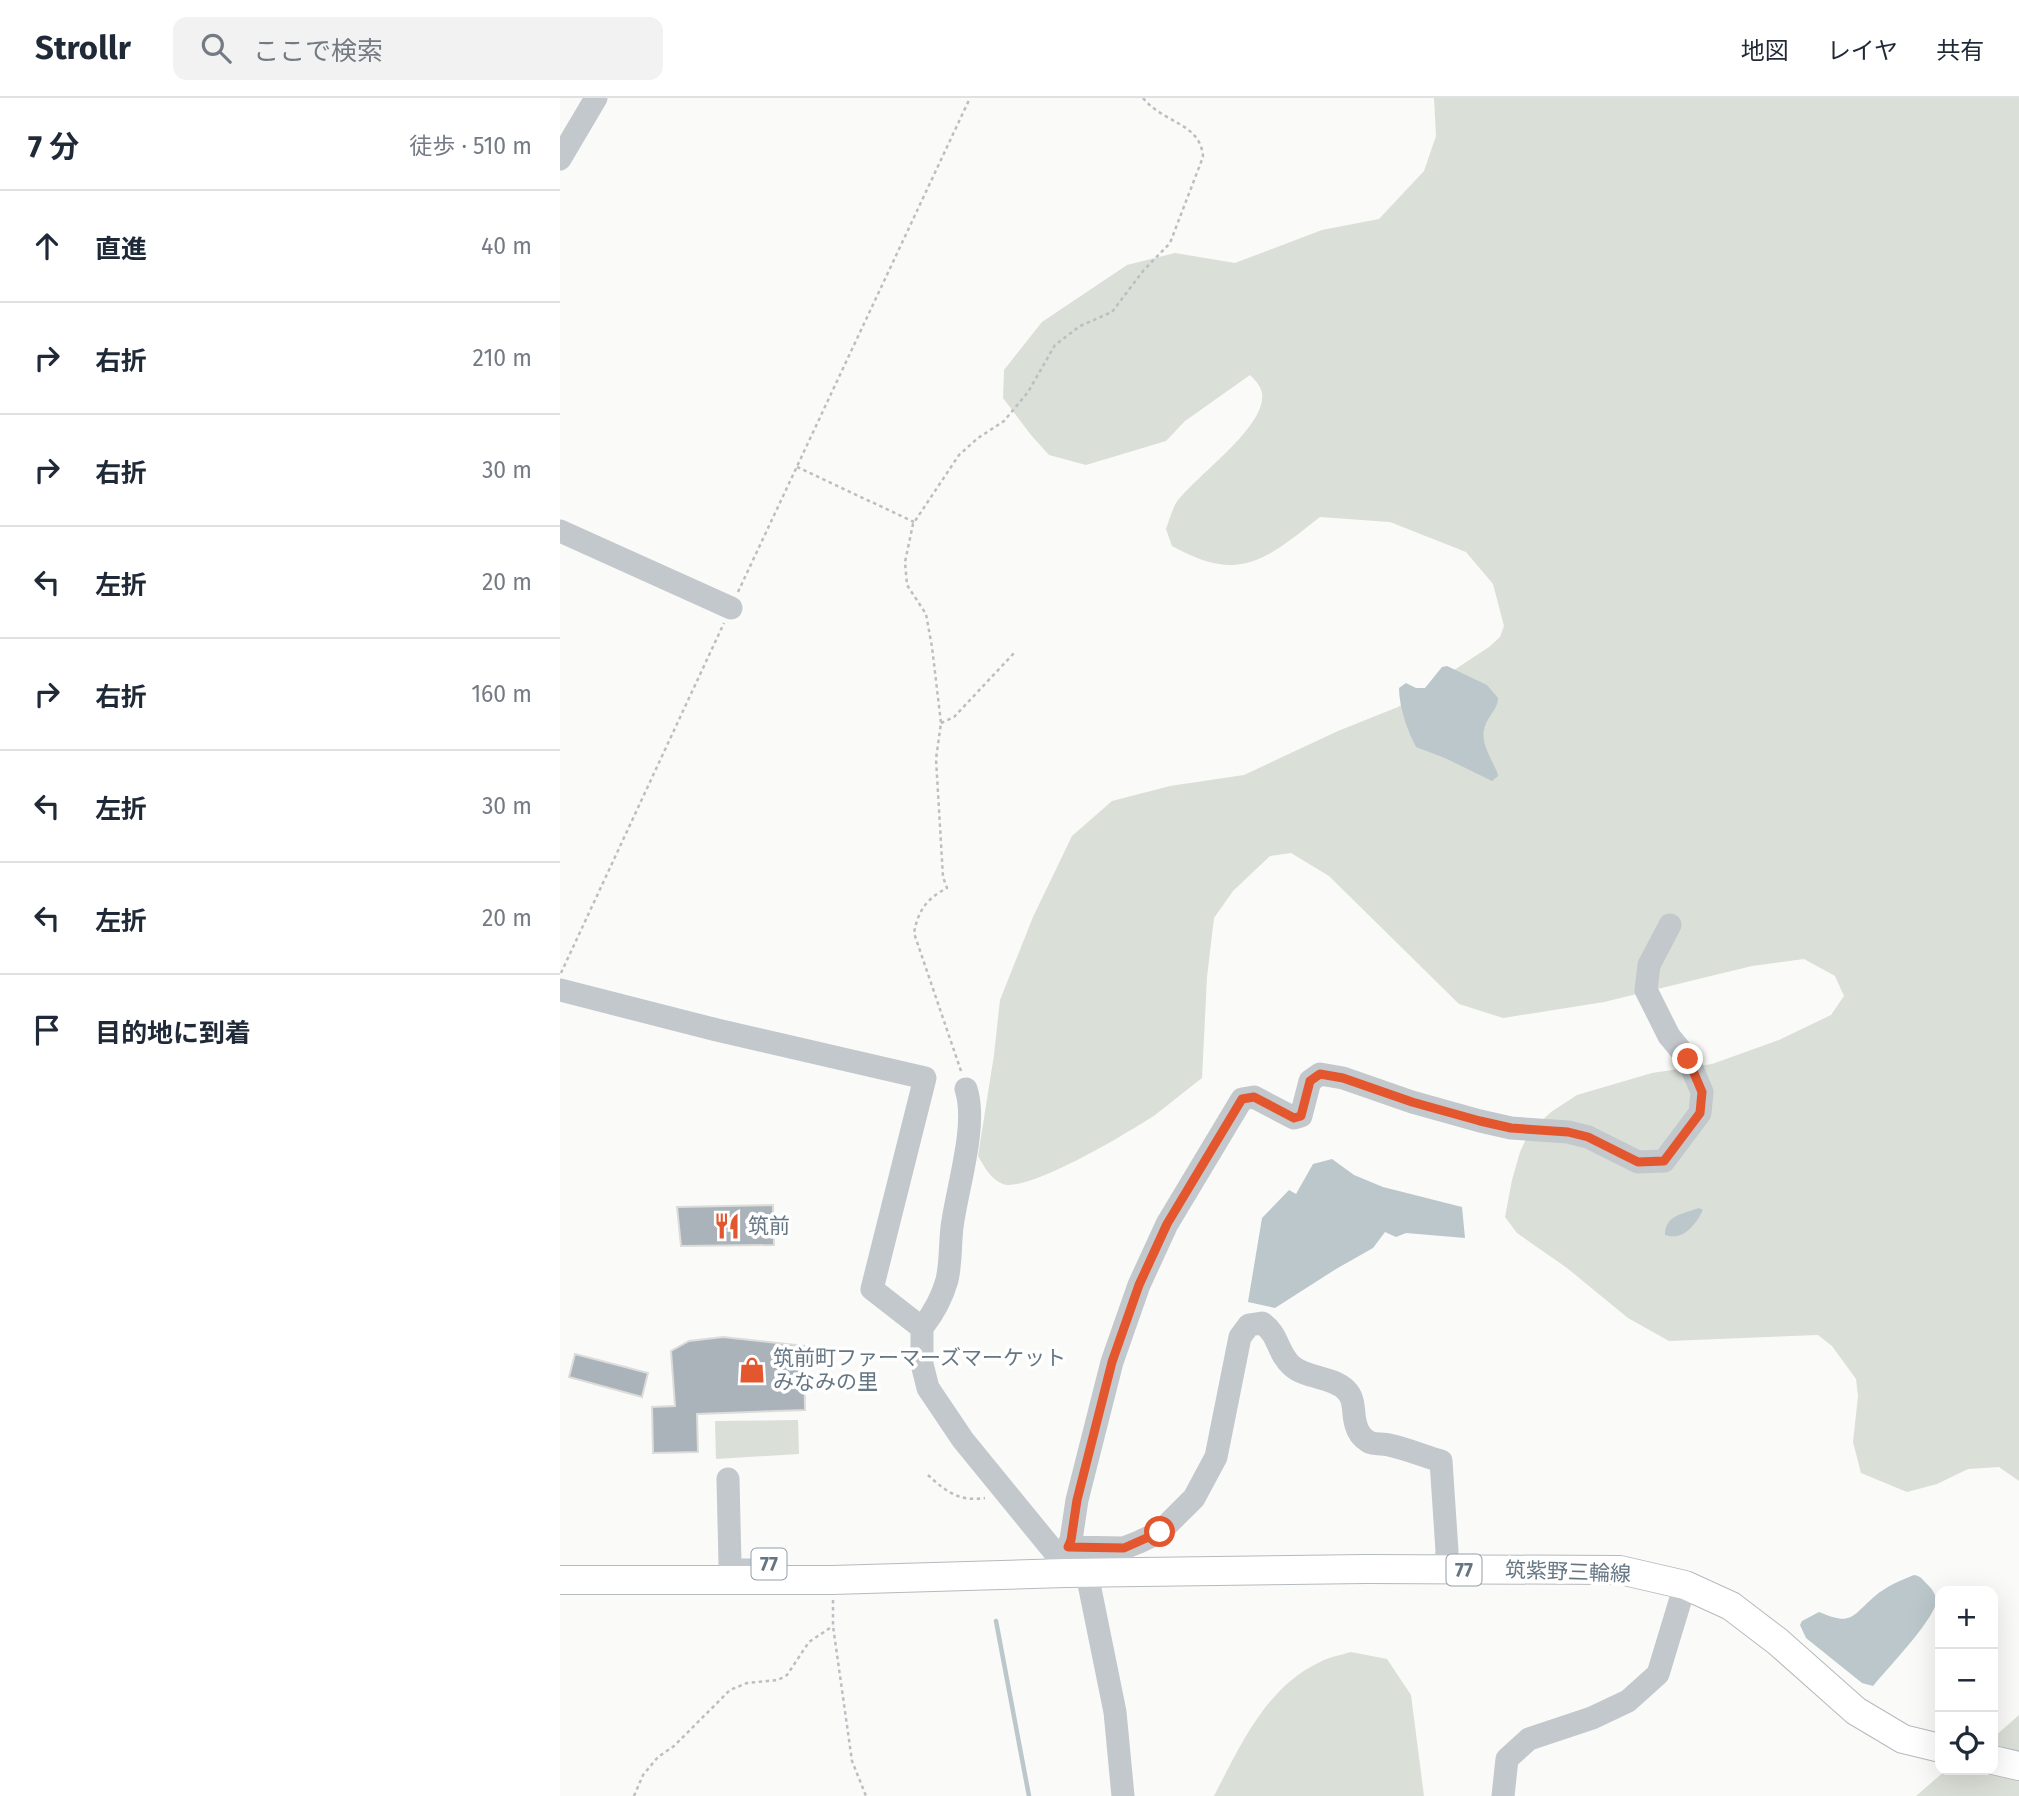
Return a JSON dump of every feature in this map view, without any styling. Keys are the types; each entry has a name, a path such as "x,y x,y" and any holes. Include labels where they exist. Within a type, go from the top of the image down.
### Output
{"main road":[{"name":"筑紫野三輪線","path":"732,1570 832,1580 933,1578 1070,1563 1445,1570 1620,1570 1685,1585 1731,1605 1777,1641 1856,1711 1903,1739 1935,1747"},
{"name":"筑紫野三輪線","path":"560,1580 605,1581 732,1570 881,1569 933,1578"},
{"path":"1998,1761 2019,1766"}],"street":[{"path":"560,159 596,98"},
{"path":"560,531 731,608"},
{"path":"1123,1796 1115,1712 1070,1563 1077,1500 1112,1362 1139,1285 1167,1224 1242,1099 1254,1097 1294,1118 1301,1116 1310,1081 1320,1074 1343,1078 1412,1102 1480,1121 1511,1128 1568,1132 1588,1137 1638,1162 1664,1161 1700,1113 1702,1092 1688,1059 1669,1036 1646,990 1649,965 1670,925"},
{"path":"560,990 925,1078 872,1289 922,1328"},
{"path":"966,1088 970,1099 970,1120 952,1226 947,1280 934,1311 922,1328 922,1364 928,1388 963,1440 1070,1563"},
{"path":"1070,1563 1124,1548 1160,1532 1194,1498 1216,1457 1240,1337 1249,1325 1262,1322 1272,1329 1283,1354 1292,1365 1304,1373 1345,1389 1352,1399 1355,1424 1360,1435 1371,1444 1387,1444 1441,1461 1447,1551 1445,1570"},
{"path":"732,1570 733,1479"},
{"path":"1503,1796 1507,1759 1529,1740 1628,1702 1658,1674 1685,1585"}],"path":[{"path":"560,976 970,98"},
{"path":"966,1088 914,933 917,913 947,888 943,877 936,759 941,723 926,614 907,585 905,562 914,522 959,454 1004,421 1020,402 1055,345 1080,326 1112,312 1143,271 1170,243 1203,157 1202,143 1195,134 1151,108 1143,98"},
{"path":"797,467 914,522"},
{"path":"941,723 954,717 1016,651"},
{"path":"928,1475 942,1489 958,1498 974,1499 1005,1491"},
{"path":"832,1580 833,1626 852,1762 866,1796"},
{"path":"634,1796 643,1775 658,1757 674,1746 730,1690 747,1683 778,1680 787,1675 809,1642 833,1626"}],"shaded area":[{"path":"1434,98 2019,98 2019,1481 1999,1467 1968,1469 1937,1484 1907,1492 1861,1473 1853,1442 1858,1396 1856,1379 1832,1346 1818,1335 1669,1341 1628,1318 1567,1268 1517,1233 1505,1217 1520,1152 1529,1133 1551,1112 1577,1095 1652,1073 1712,1064 1779,1040 1831,1015 1844,996 1835,976 1804,959 1752,966 1604,1002 1503,1018 1459,1004 1329,876 1291,853 1270,856 1233,891 1214,918 1207,977 1202,1078 1155,1115 1125,1134 1034,1179 1003,1184 991,1176 978,1156 1000,1000 1033,917 1072,836 1112,801 1170,786 1244,775 1338,731 1398,707 1489,647 1500,637 1504,626 1493,584 1466,552 1390,522 1320,517 1267,555 1234,565 1216,564 1172,546 1166,529 1176,503 1242,436 1261,406 1261,390 1250,375 1185,421 1166,441 1086,465 1049,455 1031,435 1003,398 1004,370 1042,322 1127,265 1175,253 1235,263 1322,230 1379,219 1424,171 1436,136"},
{"path":"1447,666 1487,685 1498,698 1484,732 1485,745 1498,776 1492,781 1416,747 1410,733 1402,710 1399,688 1406,683 1416,688 1425,688 1442,667"},
{"path":"1332,1159 1354,1175 1383,1187 1462,1207 1465,1238 1406,1233 1396,1237 1385,1232 1373,1248 1275,1308 1248,1302 1262,1218 1289,1190 1296,1194 1313,1164"},
{"path":"1699,1208 1703,1210 1688,1231 1677,1236 1665,1235 1672,1219"},
{"path":"798,1420 799,1454 716,1459 715,1421"},
{"path":"1914,1575 1921,1578 1935,1595 1935,1606 1918,1633 1873,1686 1862,1683 1806,1638 1800,1625 1802,1621 1819,1612 1838,1618 1850,1617 1883,1590"},
{"path":"1351,1652 1387,1659 1411,1695 1424,1796 1214,1796 1256,1720 1284,1686 1320,1662"},
{"path":"2019,1715 2019,1796 1916,1796 1940,1775 1998,1775 1998,1734"}],"building":[{"path":"773,1205 774,1245 681,1246 677,1207"},
{"path":"723,1337 804,1346 805,1410 697,1414 698,1452 653,1453 652,1407 675,1406 671,1351 689,1341"},
{"path":"575,1354 648,1373 642,1397 569,1377"}],"waterway":[{"path":"996,1621 1029,1796"}],"place":[{"name":"筑前","path":"727,1226"},
{"name":"筑前町ファーマーズマーケット みなみの里","path":"752,1370"}],"route":[{"path":"1160,1532 1124,1548 1068,1547 1077,1500 1112,1362 1139,1285 1167,1224 1242,1099 1254,1097 1294,1118 1301,1116 1310,1081 1320,1074 1343,1078 1412,1102 1480,1121 1511,1128 1568,1132 1588,1137 1638,1162 1664,1161 1700,1113 1702,1092 1688,1059"}]}
